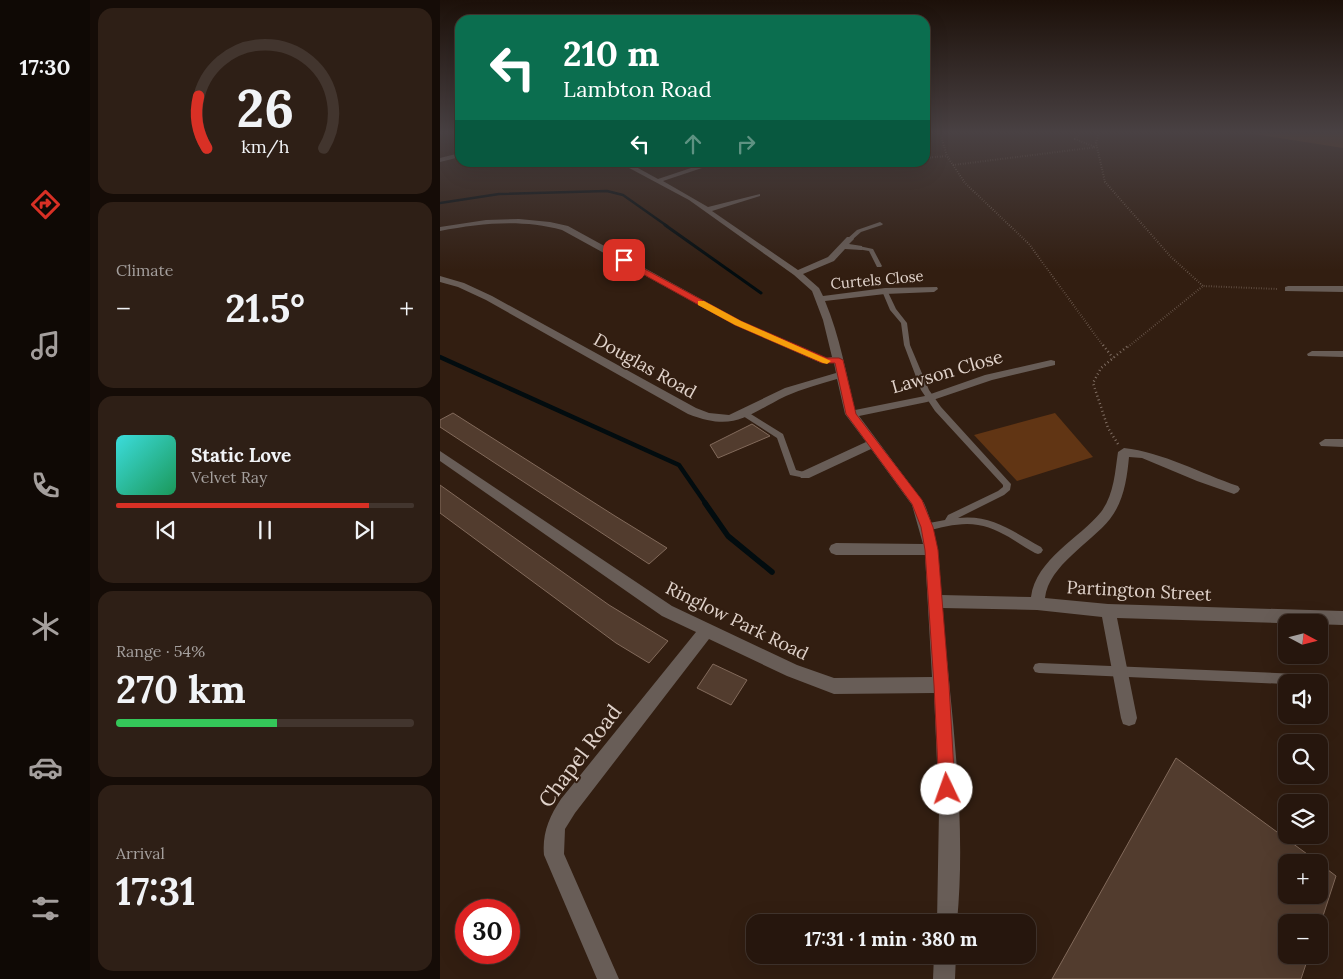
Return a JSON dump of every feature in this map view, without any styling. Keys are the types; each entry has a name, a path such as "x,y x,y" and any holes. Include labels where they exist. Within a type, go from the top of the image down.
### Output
{"street":[{"path":"653,179 707,210 797,273 816,290 821,299 839,360 851,414 918,503 927,527 931,550 942,685 948,806 947,914"},
{"path":"657,181 664,179"},
{"path":"707,210 758,194"},
{"path":"440,229 468,224 502,222 544,223 565,228 738,323 826,361 839,360"},
{"path":"797,273 831,259 850,239"},
{"path":"843,246 859,248"},
{"name":"Douglas Road","path":"440,279 462,285 489,298 701,415 719,420 746,414 781,394 842,374"},
{"name":"Curtels Close","path":"821,299 885,291 934,289"},
{"path":"1288,290 1343,289"},
{"path":"1312,354 1343,354"},
{"name":"Lawson Close","path":"851,414 931,398 989,377 1051,363"},
{"path":"805,476 873,443"},
{"path":"1326,443 1343,444"},
{"path":"1037,604 1039,588 1052,569 1067,551 1106,515 1120,484 1124,452 1144,454 1196,482 1234,489"},
{"name":"Ringlow Park Road","path":"440,455 667,612 793,671 834,686 942,685"},
{"path":"836,549 931,550"},
{"name":"Partington Street","path":"934,601 1037,604 1108,611 1343,618"},
{"path":"1108,611 1129,718"},
{"name":"Chapel Road","path":"608,979 554,855 552,841 554,830 568,806 706,631"},
{"path":"944,979 945,964"}],"lane":[{"path":"850,239 859,230 880,224"},
{"path":"859,248 871,250 879,266"},
{"path":"885,291 893,310 904,323 907,345 925,390 938,409 1007,484 1007,488 1001,493 951,517 949,523"},
{"path":"746,414 780,436 793,473 805,476"},
{"path":"927,527 977,521 991,524 1038,550"},
{"path":"1039,668 1278,678"}],"path":[{"path":"962,179 1029,244 1113,358"},
{"path":"1104,179 1171,257 1203,286 1288,290"},
{"path":"1124,452 1108,428 1093,383 1101,368 1203,286"}],"shaded area":[{"path":"1055,413 1093,457 1017,481 974,435"}],"building":[{"path":"453,413 667,548 649,564 440,427 440,420"},
{"path":"752,424 770,436 718,458 710,445"},
{"path":"440,485 609,605 668,641 649,663 616,643 440,513"},
{"path":"713,664 747,680 731,705 697,688"},
{"path":"1176,758 1278,833 1278,844 1293,844 1307,854 1278,854 1278,904 1327,904 1324,914 1278,914 1278,964 1306,964 1301,979 1052,979"},
{"path":"1328,870 1336,876 1328,901"}],"waterway":[{"path":"440,203 499,194 607,191 623,195 667,226"},
{"path":"665,225 761,293"},
{"path":"440,357 679,465 706,504"},
{"path":"705,503 728,536 772,572"}],"slow traffic":[{"path":"701,303 738,323 802,352 827,361"}],"route":[{"path":"624,260 738,323 826,361 839,360 851,414 918,503 927,527 931,550 942,685 947,789"}]}
